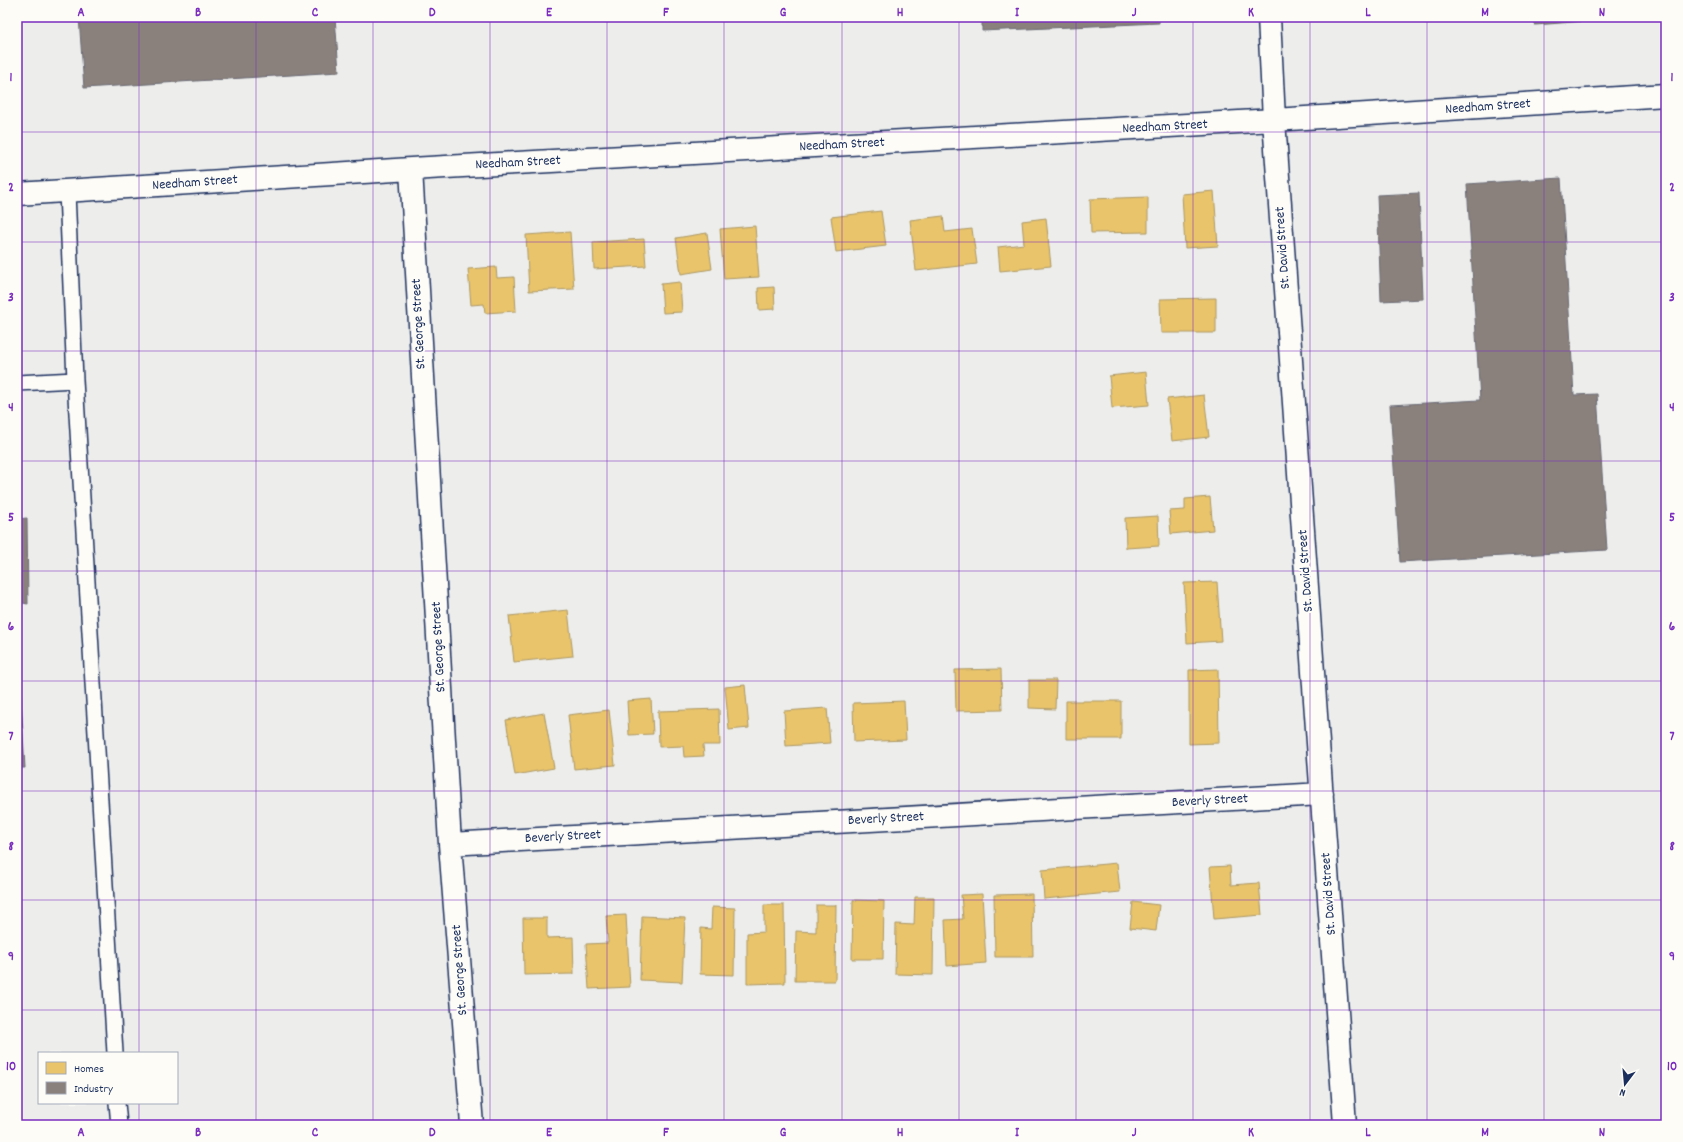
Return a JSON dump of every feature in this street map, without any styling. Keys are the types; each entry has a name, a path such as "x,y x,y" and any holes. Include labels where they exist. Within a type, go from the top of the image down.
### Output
{"street":[{"name":"St. David Street","path":"1269,17 1274,120 1345,1125"},
{"name":"Needham Street","path":"17,194 411,169 1274,120 1666,95"},
{"name":"St. George Street","path":"411,169 450,844 472,1125"},
{"name":"Beverly Street","path":"450,844 1322,794"}],"lane":[{"path":"67,192 75,380 115,1052"},
{"path":"17,383 75,380"},
{"path":"118,1104 119,1125"}],"shaded area":[{"path":"17,17 1666,17 1666,1125 17,1125"}],"building: Homes":[{"path":"1214,191 1218,246 1185,248 1182,194"},
{"path":"1148,197 1148,232 1091,233 1090,199"},
{"path":"881,211 886,246 836,252 831,217"},
{"path":"943,216 945,232 972,229 977,264 916,271 910,220"},
{"path":"1046,218 1051,266 1000,271 998,247 1024,244 1022,221"},
{"path":"755,226 759,277 724,279 720,229"},
{"path":"570,232 574,289 529,291 526,235"},
{"path":"707,233 712,269 681,274 676,238"},
{"path":"644,239 646,266 594,269 593,242"},
{"path":"496,267 497,278 514,277 516,311 485,313 484,304 471,305 468,269"},
{"path":"680,282 682,312 663,313 661,284"},
{"path":"774,287 775,309 759,310 758,288"},
{"path":"1216,298 1216,333 1161,333 1160,299"},
{"path":"1146,372 1149,405 1112,408 1109,376"},
{"path":"1204,395 1209,437 1172,441 1167,399"},
{"path":"1210,497 1213,530 1171,534 1169,511 1185,510 1185,499"},
{"path":"1158,516 1159,546 1126,548 1125,518"},
{"path":"1217,582 1221,641 1187,643 1184,583"},
{"path":"568,610 573,656 514,662 509,616"},
{"path":"1001,669 1002,710 956,711 955,670"},
{"path":"1218,669 1219,743 1189,744 1189,670"},
{"path":"1029,680 1056,680 1055,709 1029,708"},
{"path":"745,685 749,728 729,730 725,687"},
{"path":"651,699 653,734 629,735 627,701"},
{"path":"904,701 906,740 854,742 853,703"},
{"path":"1066,701 1121,701 1121,739 1066,739"},
{"path":"827,708 830,743 786,746 784,711"},
{"path":"719,709 720,745 703,745 704,756 684,757 683,746 659,747 658,711"},
{"path":"609,710 615,765 574,769 568,715"},
{"path":"544,713 554,768 515,775 506,720"},
{"path":"1117,863 1120,892 1044,899 1042,870"},
{"path":"1230,866 1231,885 1259,883 1262,915 1214,919 1210,867"},
{"path":"982,894 986,963 947,966 945,920 963,919 961,895"},
{"path":"1032,894 1033,957 995,957 994,895"},
{"path":"915,897 934,897 933,975 895,974 896,924 914,925"},
{"path":"853,900 884,901 883,959 852,959"},
{"path":"1133,902 1159,905 1156,931 1130,928"},
{"path":"764,905 784,905 785,983 747,984 747,933 764,932"},
{"path":"816,905 836,905 835,981 795,981 796,931 816,932"},
{"path":"712,907 735,908 734,975 700,974 701,928 711,929"},
{"path":"626,915 630,987 589,989 586,944 608,943 606,916"},
{"path":"642,916 685,918 682,982 640,980"},
{"path":"523,918 547,918 547,938 573,937 574,974 524,975"}],"building: Industry":[{"path":"79,17 335,17 339,72 84,88"},
{"path":"582,17 635,17 582,20"},
{"path":"982,17 1159,17 1159,23 982,31"},
{"path":"1534,17 1599,17 1599,20 1535,25"},
{"path":"1561,178 1574,395 1597,394 1607,550 1400,562 1390,405 1480,400 1467,184"},
{"path":"1419,193 1423,299 1381,301 1377,195"},
{"path":"27,518 28,604 17,602 17,519"},
{"path":"17,629 25,768 17,768"}]}
